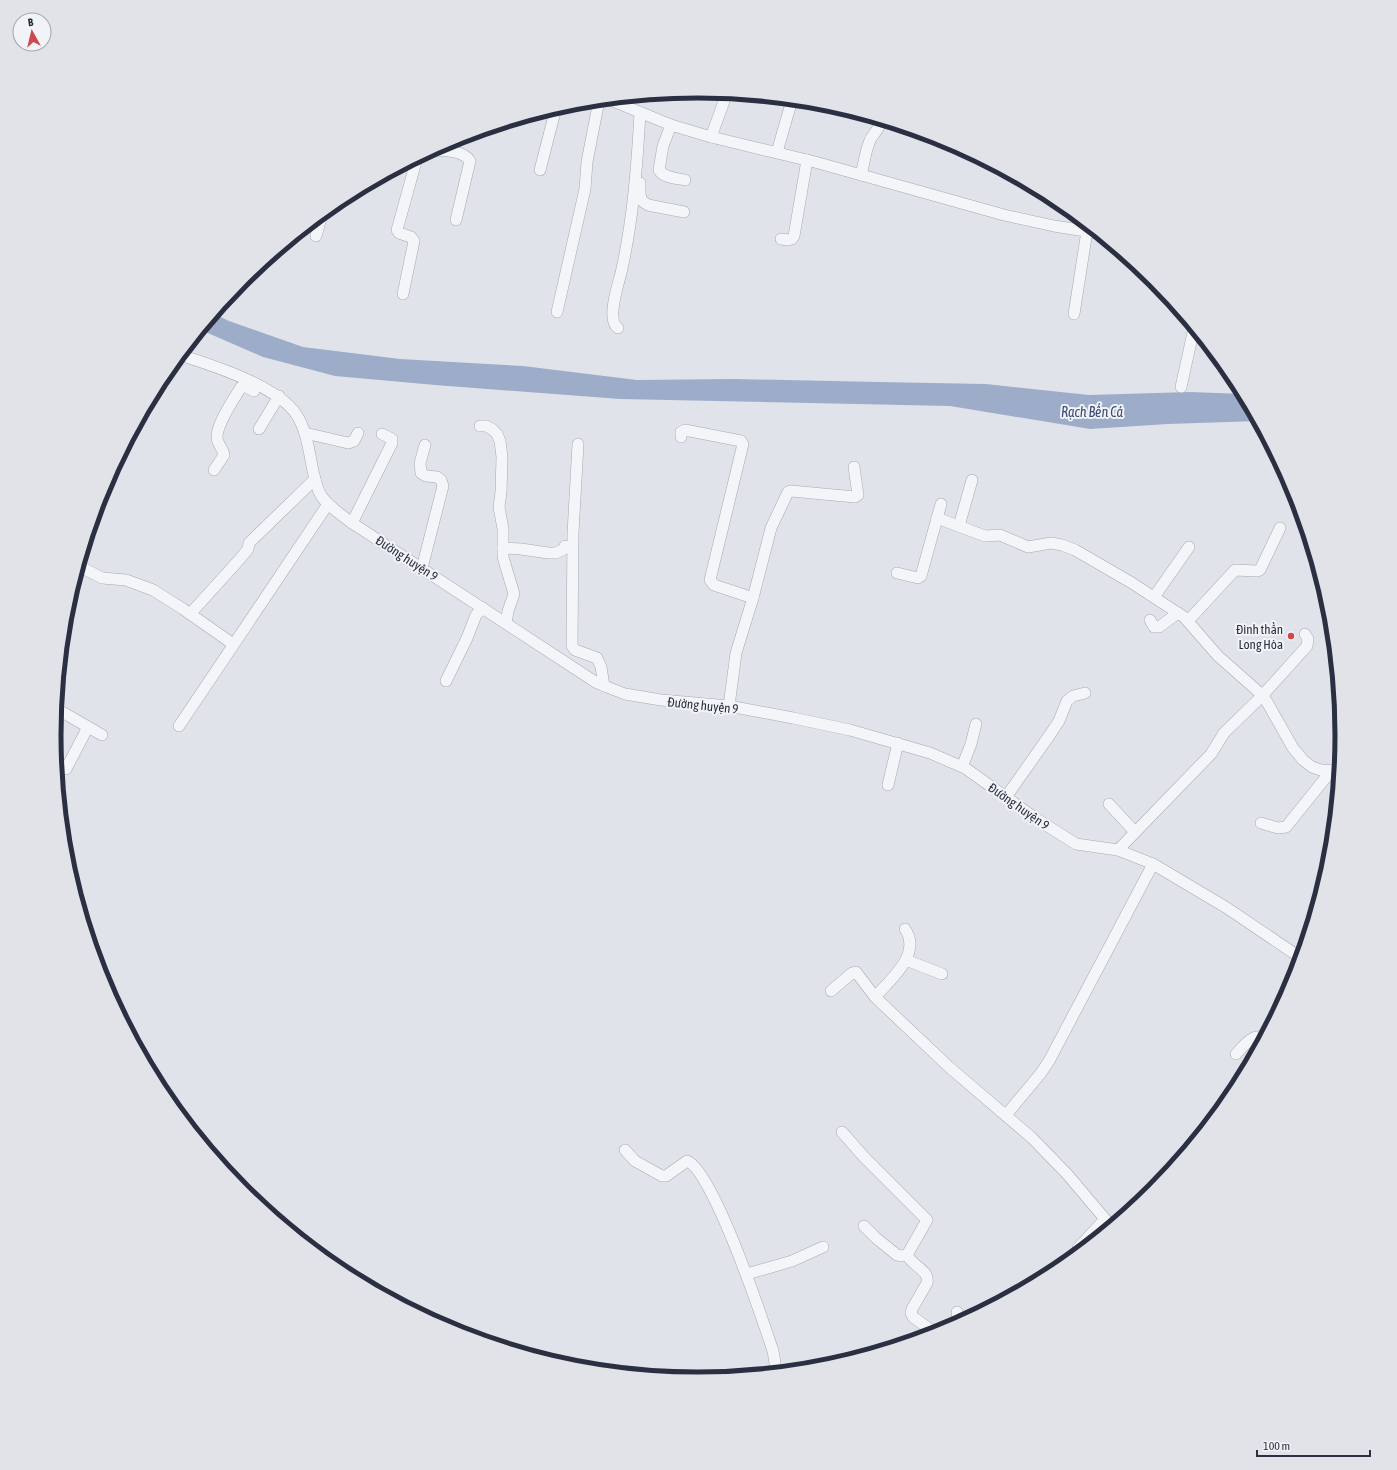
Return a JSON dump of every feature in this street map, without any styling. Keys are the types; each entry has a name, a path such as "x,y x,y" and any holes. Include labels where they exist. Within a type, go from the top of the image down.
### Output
{"street":[{"path":"711,137 725,99"},
{"path":"617,103 671,125 711,137 807,160 998,213 1054,226 1090,232"},
{"path":"776,152 791,104"},
{"path":"557,312 585,189 587,162 598,106"},
{"path":"540,170 554,114"},
{"path":"642,114 641,200 648,205 684,212"},
{"path":"618,328 613,321 613,310 624,262 635,184 642,114"},
{"path":"861,175 868,144 872,136 879,129 880,124"},
{"path":"671,125 663,146 659,170 666,176 685,180"},
{"path":"444,151 465,155 470,161 456,220"},
{"path":"781,239 788,240 792,239 794,236 807,160"},
{"path":"403,294 414,241 412,237 399,233 398,230 415,164"},
{"path":"316,236 320,222"},
{"path":"1074,314 1087,231"},
{"path":"1181,387 1193,333"},
{"name":"Đường huyện 9","path":"186,357 218,368 278,399 295,413 305,433 319,492 328,504 352,523 543,648 604,686 625,694 661,700 728,706 815,722 898,743 930,753 962,767 1076,844 1118,850 1153,864 1227,908 1296,955"},
{"path":"214,470 224,455 217,440 219,429 223,418 244,386 278,399 259,430"},
{"path":"480,426 486,426 492,429 497,434 500,441 502,457 499,507 503,530 503,557 514,594 509,607 506,623"},
{"path":"681,437 681,432 685,430 742,442 743,444 710,580 714,585 753,598"},
{"path":"305,433 348,443 354,441 358,433"},
{"path":"352,523 390,449 392,439 382,434"},
{"path":"578,444 573,533 572,646 575,650 597,658 601,667 604,686"},
{"path":"422,568 443,486 438,476 426,476 421,473 420,464 425,445"},
{"path":"728,706 736,653 753,598 771,528 788,492 791,491 855,497 858,495 858,490 854,467"},
{"path":"190,614 239,560 248,549 249,542 315,480"},
{"path":"960,526 972,480"},
{"path":"178,726 328,504"},
{"path":"897,573 918,578 921,576 941,504"},
{"path":"937,518 985,536 1000,535 1028,547 1051,543 1062,545 1075,550 1154,597 1188,621 1218,656 1262,696 1293,748 1303,760 1312,767 1321,770 1335,771"},
{"path":"1188,621 1235,570 1260,570 1280,528"},
{"path":"503,548 556,553 564,549 565,546"},
{"path":"1154,597 1189,547"},
{"path":"83,568 102,578 126,580 153,590 233,644"},
{"path":"446,681 469,634 476,615 483,608"},
{"path":"1150,620 1154,627 1159,627 1178,613"},
{"path":"1118,850 1211,754 1224,733 1262,696 1307,646 1308,639 1305,634"},
{"path":"1006,797 1049,736 1059,720 1067,701 1073,696 1085,693"},
{"path":"62,712 102,735"},
{"path":"962,767 971,744 976,724"},
{"path":"66,769 88,727"},
{"path":"888,784 898,743"},
{"path":"1261,823 1278,828 1286,827 1335,771"},
{"path":"1109,804 1135,832"},
{"path":"1006,1115 1041,1073 1049,1061 1153,864"},
{"path":"875,997 906,960 910,950 911,941 905,929"},
{"path":"906,960 942,974"},
{"path":"831,991 854,972 875,997 949,1067 1032,1138 1067,1174 1108,1223 1083,1244"},
{"path":"1236,1054 1250,1039 1260,1037"},
{"path":"842,1132 864,1157 927,1220 907,1255"},
{"path":"625,1150 635,1161 662,1176 666,1176 687,1161 695,1165 712,1192 747,1274 773,1351 776,1368"},
{"path":"864,1226 876,1238 898,1255 907,1255"},
{"path":"747,1274 792,1261 823,1247"},
{"path":"907,1255 909,1259 926,1274 928,1279 911,1313 913,1317 929,1329"},
{"path":"957,1312 958,1317"}],"water":[{"name":"Rạch Bến Cá","path":"218,316 303,347 400,359 523,366 637,380 733,379 986,384 1089,395 1190,392 1237,394 1254,421 1168,424 1090,429 950,406 620,399 335,376 263,357 205,332"}],"place":[{"name":"Đình thần Long Hòa","path":"1291,636"}]}
